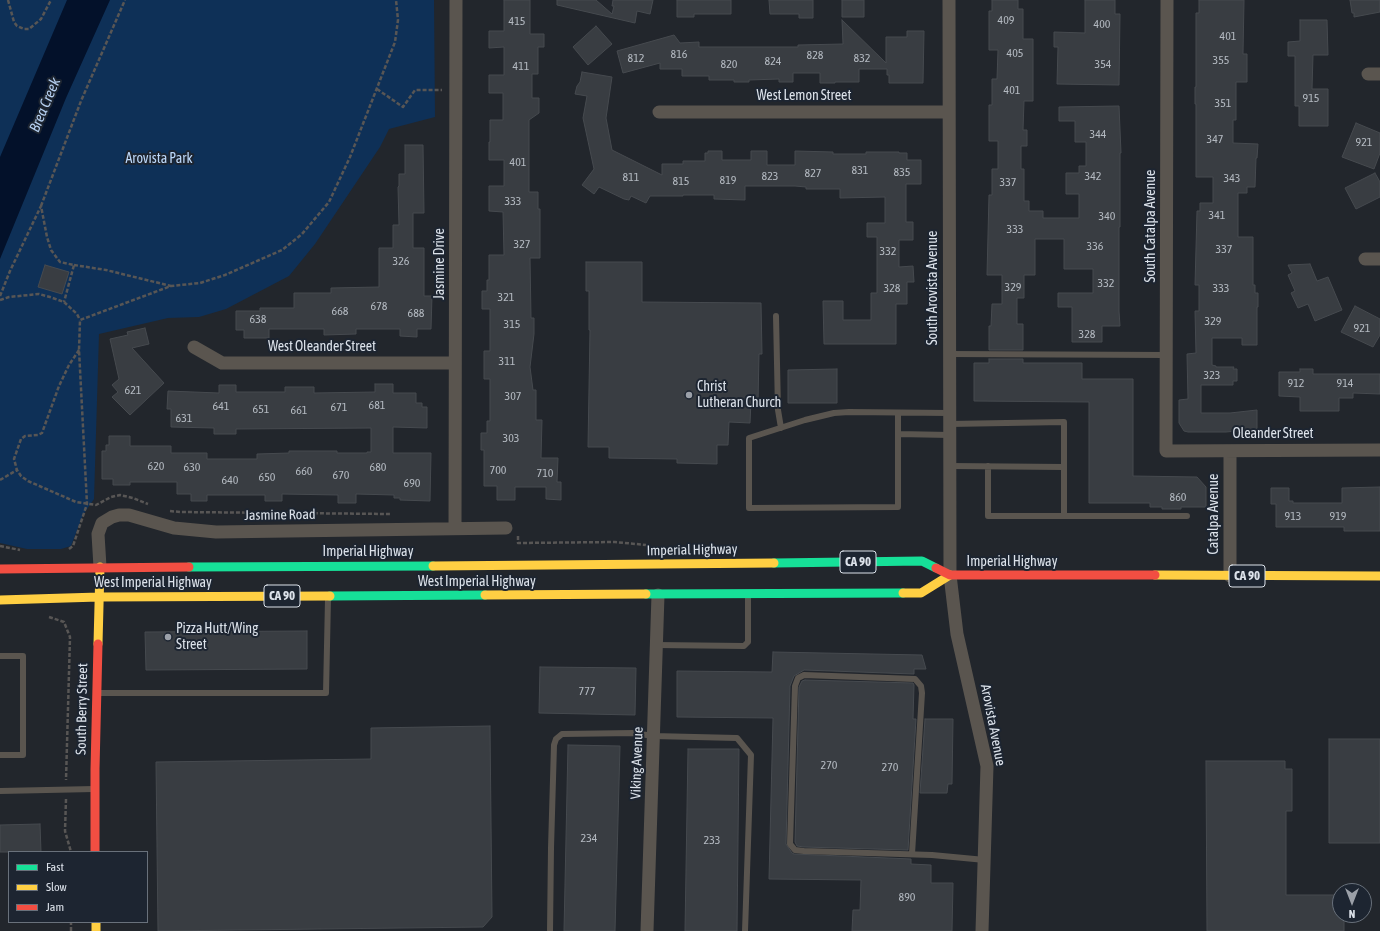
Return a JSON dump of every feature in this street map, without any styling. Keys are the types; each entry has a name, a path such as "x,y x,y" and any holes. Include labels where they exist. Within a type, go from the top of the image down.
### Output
{"main road":[{"name":"Imperial Highway","path":"0,569 100,567 658,568 922,561 950,575 1380,576"},
{"name":"South Berry Street","path":"95,851 96,692 100,567"},
{"name":"West Imperial Highway","path":"0,600 99,597 328,596 658,591 748,594 921,593 950,575"}],"street":[{"name":"Jasmine Drive","path":"455,528 456,0"},
{"name":"South Arovista Avenue","path":"949,0 950,575"},
{"name":"South Catalpa Avenue","path":"1166,451 1167,0"},
{"name":"West Lemon Street","path":"659,112 949,112"},
{"path":"1366,260 1380,260"},
{"name":"West Oleander Street","path":"194,347 222,363 455,363"},
{"name":"Oleander Street","path":"1166,451 1380,450"},
{"name":"Catalpa Avenue","path":"1230,451 1230,576"},
{"name":"Jasmine Road","path":"100,567 98,534 102,523 119,515 129,515 174,528 216,532 506,528"},
{"name":"Arovista Avenue","path":"950,575 957,634 987,766 982,931"},
{"name":"Viking Avenue","path":"648,931 658,591"}],"lane":[{"path":"776,316 778,410 781,428"},
{"path":"949,354 1166,356"},
{"path":"898,413 898,507 749,508 749,438 834,412 898,413 949,424"},
{"path":"898,434 949,424 1064,422 1064,516"},
{"path":"950,466 1064,467"},
{"path":"988,466 988,516 1187,516"},
{"path":"656,645 744,646 748,642 748,594"},
{"path":"96,692 326,692 328,596"},
{"path":"0,656 23,656 23,755 0,755"},
{"path":"912,854 922,693 921,686 914,679 804,675 798,678 795,686 790,844 795,850 804,852 912,854 985,860"},
{"path":"550,931 551,840 554,745 556,739 562,734 634,733 653,736 737,738 751,756 745,931"},
{"path":"0,791 96,788"}],"path":[{"path":"8,0 14,22 17,26 24,29 29,29 42,19 51,0"},
{"path":"0,296 10,271 41,206 81,100 125,0"},
{"path":"80,320 171,286 200,283 225,275 282,250 302,234 329,202 340,182 395,42 398,20 396,0"},
{"path":"377,89 403,107 415,90 456,90"},
{"path":"41,206 51,250 60,262 106,270 171,286"},
{"path":"64,302 74,265"},
{"path":"0,300 16,296 39,294 64,302 77,314 80,320 79,350 87,504 73,546 64,553"},
{"path":"79,350 69,365 59,386 42,433 38,435 25,436 21,439 14,459 17,470 21,476 28,481 76,502 87,504"},
{"path":"0,480 17,470"},
{"path":"46,616 64,622 70,637 65,831 71,851"}],"green space":[{"name":"Arovista Park","path":"0,0 434,0 435,117 389,129 380,147 315,244 289,276 226,309 199,317 168,318 99,334 94,499 83,515 71,546 61,549 27,549 0,543"}],"water":[{"name":"Brea Creek","path":"67,0 110,0 66,98 0,259 0,157"}],"building":[{"path":"504,0 530,0 530,34 544,34 544,47 538,47 538,74 532,74 532,98 539,98 539,113 529,120 529,192 538,192 538,209 540,209 540,258 530,258 531,318 534,318 534,334 530,367 533,390 536,390 536,420 542,420 541,458 558,458 557,482 561,482 561,500 546,499 546,487 515,487 515,500 497,500 497,486 484,486 484,450 481,450 481,433 487,433 487,421 490,421 490,379 484,379 484,351 490,351 490,309 482,309 482,291 487,291 487,280 489,280 489,255 504,255 503,212 489,211 489,186 504,186 504,160 489,160 490,120 503,120 503,93 489,93 489,75 504,75 504,47 489,48 489,31 504,31"},
{"path":"557,0 596,0 612,14 614,6 612,6 613,0 653,0 650,14 637,11 635,23 557,5"},
{"path":"677,0 731,0 731,14 694,14 694,17 677,17"},
{"path":"769,0 813,0 813,18 799,18 799,14 770,14"},
{"path":"842,0 864,0 864,17 842,17"},
{"path":"992,0 1018,0 1018,9 1023,9 1023,39 1033,39 1033,101 1024,101 1023,130 1027,130 1027,146 1021,146 1021,169 1024,169 1024,201 1029,201 1029,211 1043,211 1043,218 1079,218 1079,194 1066,194 1066,173 1079,173 1079,166 1086,166 1086,142 1075,142 1075,121 1059,121 1059,107 1119,106 1121,153 1119,227 1120,326 1102,326 1102,342 1072,342 1072,307 1058,307 1058,293 1093,293 1093,269 1064,269 1064,239 1035,239 1035,275 1024,275 1024,298 1017,298 1017,324 1023,324 1023,350 989,350 989,326 991,326 992,304 1002,304 1002,275 987,275 989,195 992,195 992,169 998,169 998,141 989,141 989,105 992,105 992,79 997,79 998,50 989,50 989,11 992,11"},
{"path":"1085,0 1115,0 1115,14 1120,14 1119,85 1057,84 1058,47 1054,47 1054,32 1085,33"},
{"path":"1199,0 1244,0 1243,54 1247,54 1247,82 1236,82 1236,120 1233,120 1233,143 1258,144 1255,187 1247,187 1247,193 1238,193 1238,237 1253,237 1253,285 1255,285 1255,293 1258,293 1257,345 1242,345 1242,338 1212,338 1212,365 1216,367 1234,367 1233,369 1237,369 1237,381 1233,381 1233,385 1201,385 1201,413 1230,413 1257,410 1257,429 1226,432 1188,432 1184,431 1179,423 1179,400 1188,399 1187,354 1196,353 1195,311 1199,311 1199,285 1195,285 1197,211 1200,211 1200,203 1213,203 1213,177 1196,177 1196,13 1199,13"},
{"path":"1350,0 1380,0 1380,12 1354,17"},
{"path":"842,20 886,63 886,37 907,37 907,31 924,31 923,83 889,83 887,69 859,69 859,82 835,83 820,83 820,73 793,73 793,82 779,82 779,79 749,80 749,82 734,82 734,80 709,80 709,76 682,76 682,69 660,69 660,63 623,73 617,51 674,35 680,43 699,42 699,47 798,47 798,45 843,44"},
{"path":"1300,20 1327,20 1328,55 1313,55 1312,89 1328,89 1328,126 1299,126 1299,106 1295,106 1295,56 1288,56 1288,42 1300,41"},
{"path":"596,26 612,44 588,65 573,47"},
{"path":"582,72 612,77 606,118 612,150 662,175 662,164 683,164 683,161 705,161 705,153 708,153 708,151 722,151 722,160 751,160 751,151 767,151 767,165 795,165 795,151 833,152 833,154 899,152 907,153 907,160 921,160 921,184 906,184 906,222 913,222 913,240 899,240 899,267 913,266 914,282 907,282 907,304 896,304 896,344 824,344 823,301 843,301 843,320 871,320 871,293 877,293 877,237 867,237 867,223 885,223 885,197 840,198 840,189 806,189 806,187 795,186 745,186 745,200 714,199 714,195 650,196 646,203 631,196 629,200 624,199 599,187 594,194 582,185 594,169 583,118 587,96 575,94"},
{"path":"1356,123 1380,133 1380,153 1374,169 1342,157"},
{"path":"405,145 423,145 424,213 413,213 413,248 424,248 424,296 432,296 431,329 417,329 417,337 400,336 400,329 356,329 356,334 324,335 324,329 269,329 269,338 244,338 244,330 236,330 236,311 260,311 260,308 294,308 294,293 331,293 331,288 379,287 379,248 393,248 393,225 399,225 398,187 399,174 405,174"},
{"path":"1375,173 1380,182 1380,197 1356,209 1345,188"},
{"path":"586,262 642,262 642,302 761,303 762,354 759,354 758,402 751,401 750,423 729,422 728,445 717,445 717,464 677,463 677,459 609,458 609,447 588,447 590,330 589,291 586,291"},
{"path":"1310,264 1317,281 1328,277 1342,310 1315,321 1308,304 1298,308 1291,293 1295,291 1288,275 1292,273 1288,265"},
{"path":"45,265 69,272 62,294 38,287"},
{"path":"1355,306 1380,319 1380,335 1373,347 1341,332"},
{"path":"145,328 149,344 132,348 164,383 130,415 112,397 118,392 112,385 119,379 110,339 128,335 127,332"},
{"path":"989,359 1023,359 1023,363 1082,363 1082,379 1133,379 1133,476 1197,477 1206,487 1206,507 1162,509 1162,507 1150,507 1150,503 1089,503 1089,402 974,401 974,363 989,363"},
{"path":"837,369 837,403 788,403 788,370"},
{"path":"1300,369 1313,369 1313,374 1380,374 1380,394 1353,393 1353,398 1339,398 1339,411 1300,411 1300,397 1279,396 1279,372 1300,372"},
{"path":"375,384 393,384 393,393 416,393 416,403 422,403 422,407 427,407 427,428 393,427 393,453 431,453 430,501 400,500 400,498 394,498 394,495 356,494 356,503 338,503 338,495 282,494 282,501 265,501 265,495 207,495 207,501 191,501 191,494 177,494 177,482 130,482 130,485 113,485 113,479 102,479 102,451 106,451 106,445 109,445 109,436 130,436 130,446 171,446 171,453 207,453 207,459 257,459 257,454 289,453 289,451 337,451 337,453 371,452 371,428 236,429 236,434 214,434 214,428 171,427 171,409 167,409 168,391 219,393 219,385 236,385 236,392 285,392 285,387 314,387 314,393 375,392"},
{"path":"1380,487 1380,531 1344,531 1344,527 1276,527 1276,504 1271,504 1271,488 1289,488 1289,501 1293,501 1293,503 1342,503 1342,488"},
{"path":"307,631 307,669 146,670 145,632"},
{"path":"773,652 922,655 926,669 914,669 914,674 804,670 794,676 790,686 786,844 794,854 911,859 911,864 931,865 931,883 953,883 952,931 852,931 853,910 860,910 861,880 769,879 773,718 677,717 677,671 772,672"},
{"path":"540,667 636,668 635,715 539,713"},
{"path":"802,681 913,683 913,719 916,719 908,850 797,846 795,842 799,687"},
{"path":"925,719 953,719 952,784 948,784 947,793 920,793"},
{"path":"490,726 492,917 483,927 158,931 156,762 371,759 371,728"},
{"path":"1329,739 1380,739 1380,843 1329,843"},
{"path":"568,745 620,746 615,931 564,931"},
{"path":"688,749 739,749 737,931 685,931"},
{"path":"1206,761 1285,761 1285,769 1292,769 1292,811 1286,811 1286,895 1332,895 1332,923 1344,923 1344,931 1207,931"},
{"path":"40,824 41,851 0,852 0,825"}],"traffic: fast":[{"path":"774,563 922,561 936,568"},
{"path":"189,567 433,566"},
{"path":"646,594 903,593"},
{"path":"330,596 485,595"}],"traffic: slow":[{"path":"433,566 774,563"},
{"path":"98,644 100,567"},
{"path":"903,593 921,593 950,575"},
{"path":"1155,575 1380,576"},
{"path":"485,595 646,594"},
{"path":"0,600 99,597 330,596"},
{"path":"96,923 96,931"}],"traffic: jam":[{"path":"0,569 189,567"},
{"path":"936,568 950,575 1155,575"},
{"path":"95,851 98,644"}],"place":[{"name":"Christ Lutheran Church","path":"689,395"},
{"name":"Pizza Hutt/Wing Street","path":"168,637"}]}
